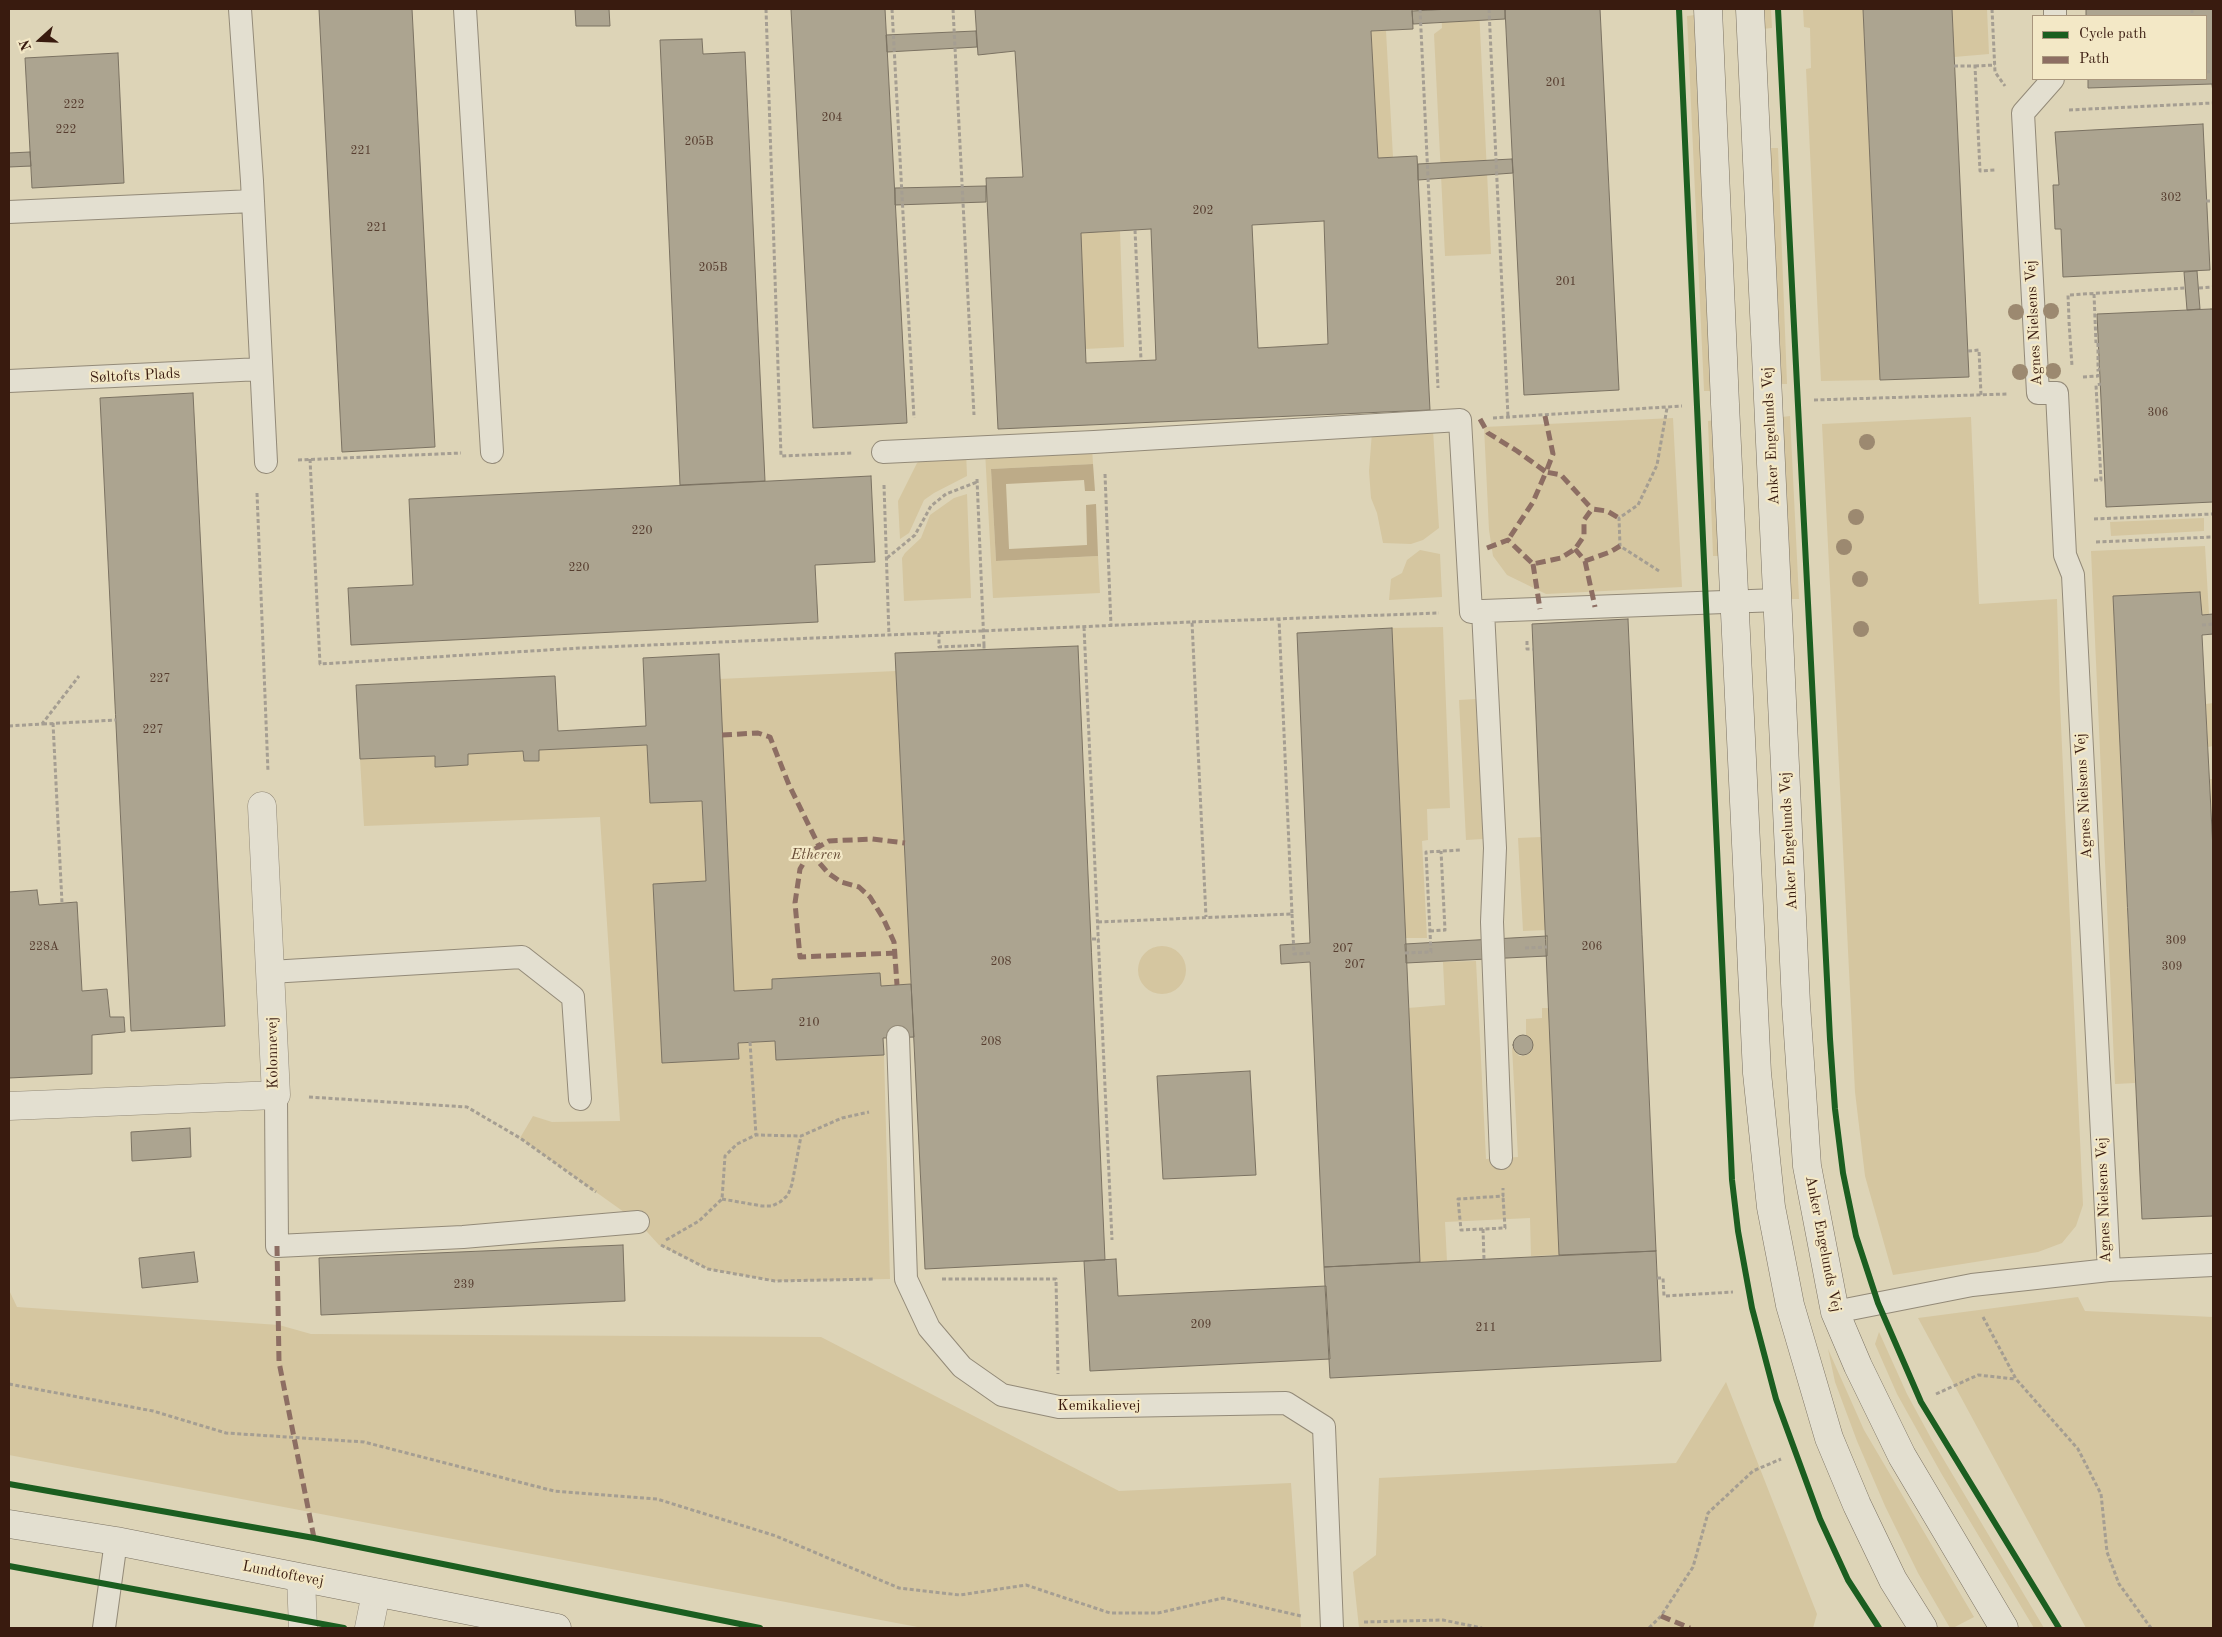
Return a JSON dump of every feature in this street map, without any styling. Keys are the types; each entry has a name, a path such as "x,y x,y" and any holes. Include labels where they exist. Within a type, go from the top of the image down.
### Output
{"street":[{"path":"1708,9 1757,1073 1773,1216 1790,1305 1829,1438 1857,1505 1893,1580 1923,1628"},
{"name":"Anker Engelunds Vej","path":"1750,9 1796,1004 1807,1166 1835,1312 1862,1374 1902,1456 2004,1628"},
{"name":"Kolonnevej","path":"9,1106 276,1095 262,806"},
{"name":"Lundtoftevej","path":"9,1524 116,1541 557,1628"},
{"path":"301,1578 303,1628"},
{"path":"368,1628 376,1593"}],"lane":[{"path":"240,9 253,201 266,462"},
{"path":"465,9 492,452"},
{"path":"2023,113 2052,80"},
{"name":"Agnes Nielsens Vej","path":"1835,1312 1972,1285 2109,1270 2073,575 2066,555 2057,393 2038,393 2023,113"},
{"path":"9,212 253,201"},
{"name":"Søltofts Plads","path":"9,381 261,369"},
{"path":"883,452 975,449 1460,420 1495,848 1492,922 1501,1158"},
{"path":"1477,612 1778,600"},
{"path":"270,972 522,957 573,998 580,1098"},
{"name":"Kemikalievej","path":"898,1037 906,1278 928,1328 962,1367 1002,1395 1059,1407 1286,1403 1324,1427 1332,1625"},
{"path":"276,1095 277,1246 463,1237 638,1222"},
{"path":"2109,1270 2213,1265"},
{"path":"104,1628 116,1541"}],"path":[{"path":"766,9 781,456 883,452 889,636"},
{"path":"892,9 916,451"},
{"path":"953,9 984,650"},
{"path":"1489,9 1508,417"},
{"path":"1992,9 1995,72 2023,113 2213,103"},
{"path":"1954,66 1995,65"},
{"path":"1975,66 1980,171"},
{"path":"2206,201 2213,201"},
{"path":"1134,230 1140,360"},
{"path":"2198,288 2213,287"},
{"path":"2069,322 2068,295 2186,288"},
{"path":"2094,294 2098,343 2098,376"},
{"path":"1968,350 1979,350 1981,395"},
{"path":"2101,384 2096,385 2101,446 2101,480"},
{"path":"1814,400 2038,393"},
{"path":"1460,420 1682,406"},
{"path":"1667,408 1657,464 1638,505 1618,518 1620,546 1670,579 1690,604"},
{"path":"1104,441 1111,626"},
{"path":"262,806 269,792 256,475 266,462 492,452"},
{"path":"310,459 320,664 580,648 1477,612"},
{"path":"886,559 915,535 931,506 946,494 977,482"},
{"path":"2090,520 2213,514"},
{"path":"2091,542 2213,537"},
{"path":"1279,619 1294,954 1310,953"},
{"path":"1192,622 1206,917"},
{"path":"2202,625 2213,624"},
{"path":"1084,627 1112,1240"},
{"path":"939,633 939,647 984,645"},
{"path":"1526,637 1527,649 1533,649"},
{"path":"42,724 79,676"},
{"path":"9,726 116,720"},
{"path":"53,723 62,903"},
{"path":"1405,953 1431,952 1426,852 1461,850"},
{"path":"1430,931 1445,930 1441,851"},
{"path":"1098,922 1292,914"},
{"path":"1092,939 1099,939"},
{"path":"750,1042 756,1135"},
{"path":"276,1095 468,1107 520,1138 638,1222"},
{"path":"901,1112 864,1112 842,1118 801,1136 756,1135 737,1144 725,1156 722,1199 699,1221 659,1244 708,1269 774,1281 906,1278 1056,1279 1059,1407"},
{"path":"722,1199 762,1206 772,1206 780,1202 788,1195 792,1184 801,1136"},
{"path":"1503,1190 1505,1228 1461,1230 1458,1198 1503,1196"},
{"path":"1483,1229 1484,1259"},
{"path":"1657,1278 1663,1278 1664,1296 1733,1292"},
{"path":"1972,1285 1987,1326 2016,1379 2078,1449 2101,1494 2107,1552 2119,1584 2151,1628"},
{"path":"1936,1394 1978,1375 2016,1379"},
{"path":"9,1384 153,1411 226,1433 364,1442 554,1491 657,1499 776,1536 899,1588 960,1595 1026,1586 1110,1613 1158,1613 1223,1598 1332,1625 1443,1620 1482,1628"},
{"path":"1649,1628 1661,1616 1693,1566 1708,1513 1753,1471 1781,1459"}],"green space":[{"path":"1441,9 1479,9 1491,254 1445,256 1434,34 1442,28"},
{"path":"1761,9 1771,9 1772,28 1762,29"},
{"path":"1803,9 1863,9 1880,380 1821,381 1806,69 1811,68 1810,28 1804,27"},
{"path":"1952,9 1987,9 1989,54 1954,57"},
{"path":"1695,15 1712,391 1704,391 1687,16"},
{"path":"1371,31 1386,31 1393,157 1378,158"},
{"path":"1769,148 1778,148 1787,384 1779,384"},
{"path":"1120,231 1124,347 1085,349 1081,233"},
{"path":"1790,416 1799,599 1790,599 1782,417"},
{"path":"1971,417 1979,604 2057,599 2083,1205 2076,1226 2062,1243 2038,1252 1893,1275 1865,1176 1855,1092 1822,424"},
{"path":"1673,418 1682,587 1546,594 1507,575 1493,556 1489,530 1484,427"},
{"path":"1715,420 1721,556 1713,556 1708,421"},
{"path":"1433,430 1439,528 1423,540 1411,544 1383,543 1377,513 1371,498 1369,471 1372,432"},
{"path":"1092,446 1093,464 991,469 996,561 1098,556 1100,593 993,598 985,451"},
{"path":"966,451 967,476 924,500 909,533 900,539 898,501 917,463 932,454"},
{"path":"967,494 971,598 904,601 902,558 921,538 930,515 954,498"},
{"path":"2204,518 2204,531 2111,536 2110,522"},
{"path":"2205,546 2209,614 2202,615 2199,592 2113,596 2135,1083 2115,1084 2091,551"},
{"path":"1420,550 1440,554 1442,597 1389,600 1391,579 1402,573 1407,560"},
{"path":"1443,627 1450,808 1427,809 1428,840 1422,841 1427,938 1405,938 1392,628"},
{"name":"Etheren","path":"896,671 911,984 881,986 879,973 772,979 772,989 734,991 719,679"},
{"path":"1476,699 1483,839 1466,840 1459,700"},
{"path":"2213,703 2213,746 2208,747 2206,704"},
{"path":"647,745 650,803 702,801 706,881 653,884 662,1063 739,1059 738,1043 775,1041 776,1060 884,1055 890,1279 775,1281 708,1269 659,1245 638,1222 520,1138 533,1116 552,1122 620,1121 600,817 364,826 360,759 435,756 435,767 468,765 468,754 523,751 524,761 539,761 539,750"},
{"path":"2210,779 2213,779 2213,824 2212,824"},
{"path":"1541,837 1547,930 1523,931 1518,838"},
{"path":"1162,946 1171,948 1179,953 1184,961 1186,970 1184,979 1179,987 1171,992 1162,994 1153,992 1145,987 1140,979 1138,970 1140,961 1145,953 1153,948"},
{"path":"1476,961 1486,1159 1518,1157 1512,1047 1519,1056 1527,1055 1532,1050 1532,1041 1526,1035 1526,1019 1542,1018 1542,1008 1549,1008 1559,1255 1531,1256 1530,1218 1445,1222 1447,1261 1420,1262 1408,1008 1445,1005 1443,962"},
{"path":"9,1290 17,1307 279,1325 311,1334 821,1337 1119,1491 1291,1483 1301,1628 923,1628 9,1455"},
{"path":"2078,1297 2085,1311 2213,1317 2213,1628 2086,1628 1918,1318"},
{"path":"1879,1332 1907,1394 1932,1440 2044,1628 2034,1628 1941,1473 1897,1394 1875,1344"},
{"path":"1828,1349 1864,1430 1974,1617 1953,1628 1950,1628 1918,1573 1885,1506 1857,1441 1835,1382"},
{"path":"1726,1382 1817,1614 1813,1628 1359,1628 1353,1572 1376,1555 1379,1478 1676,1463"}],"shaded area":[{"path":"1093,464 1095,491 1085,491 1084,480 1006,484 1009,549 1087,545 1086,505 1096,504 1098,556 996,561 991,469"}],"building":[{"path":"319,9 412,9 435,447 342,452"},
{"path":"575,9 609,9 610,26 576,26"},
{"path":"791,9 885,9 907,423 813,428"},
{"path":"975,9 1412,9 1413,29 1371,31 1378,158 1417,156 1430,410 998,429 986,178 1023,177 1015,51 978,55","holes":["1324,221 1328,344 1258,348 1252,225","1151,229 1156,360 1086,363 1081,233"]},
{"path":"1505,9 1505,19 1413,24 1412,11"},
{"path":"1505,9 1600,9 1619,390 1524,395"},
{"path":"1863,9 1952,9 1969,377 1880,380"},
{"path":"2086,9 2213,9 2213,93 2212,84 2088,88 2088,80 2207,80 2207,15 2086,15"},
{"path":"976,31 977,47 887,52 886,35"},
{"path":"702,39 703,54 745,52 765,481 680,485 660,40"},
{"path":"118,53 124,183 32,188 25,58"},
{"path":"2203,124 2210,270 2063,277 2061,229 2055,229 2053,185 2059,185 2055,132"},
{"path":"30,152 31,166 9,167 9,153"},
{"path":"1512,159 1513,173 1418,180 1418,164"},
{"path":"986,186 986,202 895,205 895,188"},
{"path":"2197,271 2200,309 2187,310 2184,272"},
{"path":"2213,309 2213,502 2106,507 2097,314"},
{"path":"193,393 225,1026 131,1031 100,398"},
{"path":"871,476 875,562 815,565 818,622 351,645 348,588 413,585 409,499"},
{"path":"2200,592 2202,615 2213,614 2213,634 2202,635 2213,850 2213,1216 2142,1219 2113,596"},
{"path":"1628,619 1656,1251 1559,1255 1532,624"},
{"path":"1392,628 1420,1262 1324,1267 1310,962 1281,964 1280,945 1310,943 1297,633"},
{"path":"1078,646 1105,1260 925,1269 895,653"},
{"path":"719,654 734,991 772,989 772,979 880,973 881,986 911,984 914,1037 883,1038 884,1055 776,1060 775,1041 738,1043 739,1059 662,1063 653,884 706,881 702,801 650,803 647,745 539,750 539,761 524,761 523,751 468,754 468,765 435,767 435,756 360,759 356,685 555,676 558,731 646,726 643,658"},
{"path":"37,890 39,905 77,902 82,991 107,989 110,1017 124,1017 125,1032 92,1035 92,1074 9,1078 9,892"},
{"path":"1547,936 1547,956 1406,963 1405,944"},
{"path":"1523,1035 1530,1038 1533,1045 1530,1052 1523,1055 1516,1052 1513,1045 1516,1038"},
{"path":"1250,1071 1256,1175 1163,1179 1157,1076"},
{"path":"190,1128 191,1157 132,1161 131,1132"},
{"path":"623,1245 625,1301 321,1315 319,1258"},
{"path":"1656,1251 1661,1361 1330,1378 1324,1267"},
{"path":"194,1252 198,1282 142,1288 139,1258"},
{"path":"1116,1259 1118,1296 1326,1286 1330,1359 1090,1371 1084,1261"}],"marked path":[{"path":"1545,416 1553,454 1546,472 1561,475 1592,509"},
{"path":"1480,419 1488,433 1546,472 1533,502 1508,540"},
{"path":"1487,548 1508,540 1533,564 1561,558 1575,549 1584,536 1584,520 1592,509 1607,511 1619,518"},
{"path":"1575,549 1585,561 1610,552 1620,546"},
{"path":"1585,561 1595,607"},
{"path":"1533,564 1540,609"},
{"path":"722,735 758,733 770,737 789,785 819,846"},
{"path":"896,953 800,957 795,903 800,869 810,852 829,841 872,839 905,843"},
{"path":"810,852 828,873 841,882 859,887 870,897 883,918 894,942 897,985"},
{"path":"277,1246 279,1362 314,1538"},
{"path":"1661,1616 1690,1628"}],"cycle path":[{"path":"1679,9 1732,1180 1738,1231 1752,1308 1776,1399 1820,1519 1848,1580 1879,1628"},
{"path":"1778,9 1830,1039 1835,1109 1843,1173 1856,1236 1878,1303 1921,1402 2059,1628"},
{"path":"9,1484 314,1538 760,1628"},
{"path":"9,1566 344,1628"}]}
